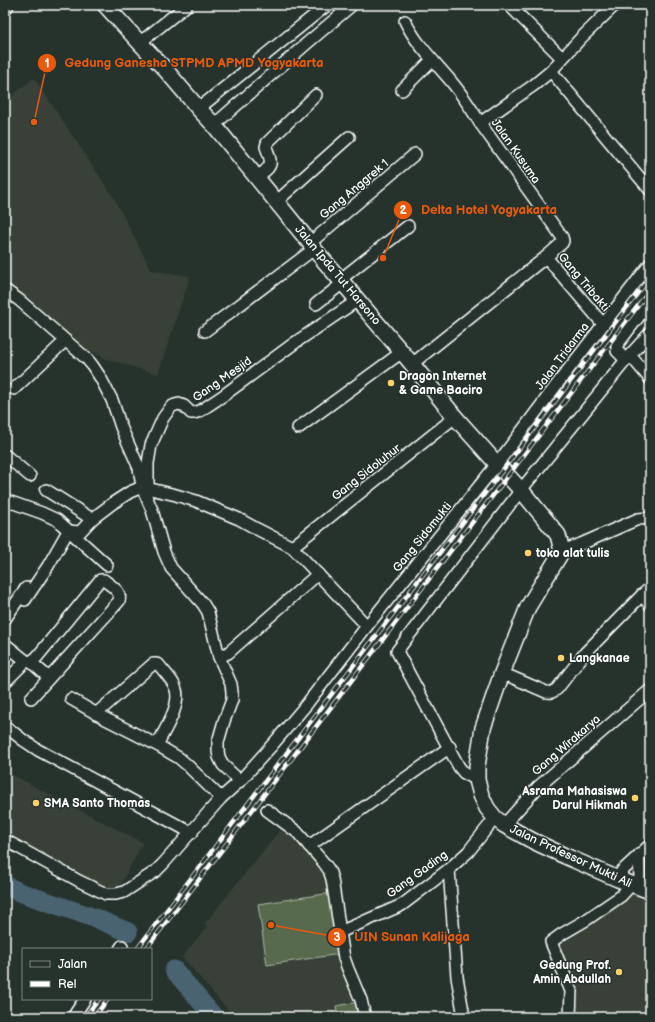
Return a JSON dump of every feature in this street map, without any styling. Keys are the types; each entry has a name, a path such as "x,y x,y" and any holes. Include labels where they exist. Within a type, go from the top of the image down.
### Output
{"main road":[{"name":"Jalan Ipda Tut Harsono","path":"105,5 164,68 214,125 312,246 455,417 521,490 558,535 562,551"},
{"name":"Jalan Professor Mukti Ali","path":"562,551 528,607 502,673 483,728 477,766 481,795 487,808 499,821 533,841 634,885"}],"street":[{"path":"139,42 188,5"},
{"path":"198,108 327,5"},
{"path":"214,125 352,5"},
{"path":"509,5 562,58"},
{"name":"Jalan Kusuma","path":"412,364 562,243 562,237 480,123 534,85 551,71 580,39 616,5"},
{"path":"405,21 414,39 450,80 480,123"},
{"path":"402,90 432,60"},
{"path":"551,71 650,190"},
{"path":"257,178 271,163 271,158 266,147 267,143 316,95"},
{"path":"276,202 349,138"},
{"name":"Gang Anggrek 1","path":"205,331 312,246 415,154"},
{"path":"316,304 408,226"},
{"name":"Gang Tribakti","path":"546,257 603,324"},
{"name":"Jalan Tridarma","path":"497,464 650,264"},
{"path":"5,290 19,300 87,359 100,377 112,400 121,427 139,468 164,552 171,568 203,604 208,612 224,655 231,684 232,700 218,742 218,757 223,765 240,781"},
{"name":"Gang Mesjid","path":"145,488 151,445 163,418 171,408 179,404 184,406 191,413 200,411 296,342 358,300"},
{"path":"650,302 617,345 617,351 628,358 650,379"},
{"path":"478,780 464,773 462,770 398,656 397,651 521,490 650,333"},
{"path":"14,389 65,341"},
{"path":"298,428 402,352"},
{"name":"Gang Sidoluhur","path":"292,547 455,417"},
{"path":"5,456 30,476"},
{"name":"Gang Sidomukti","path":"5,840 106,894 111,895 124,892 156,871 192,833 221,798 240,781 306,705 367,626 497,464"},
{"path":"68,531 80,532 92,519 130,492 145,488 176,495 239,518 292,547 367,626"},
{"path":"46,490 92,519"},
{"path":"5,500 48,516 62,525 107,565"},
{"path":"562,551 638,519 650,518"},
{"path":"25,600 48,566 68,531"},
{"path":"5,619 39,567"},
{"path":"224,655 318,574"},
{"path":"5,682 28,661 37,657 100,580 104,580 119,592 119,601 31,698"},
{"path":"502,673 546,692 554,692 585,653 646,591 650,605"},
{"path":"5,644 49,678"},
{"path":"96,714 153,664 159,665 175,687 177,693 174,712 157,745"},
{"name":"Gang Wirakarya","path":"499,821 650,690"},
{"path":"70,699 179,758 221,798"},
{"path":"9,729 38,750 192,833"},
{"path":"309,846 450,747"},
{"path":"267,810 297,832 329,870 332,879 344,958 361,1000 365,1017"},
{"name":"Gang Gading","path":"340,932 402,905 449,869 499,821"},
{"path":"634,885 622,871 650,845"},
{"path":"570,1017 571,991 551,942 621,896 634,885 640,878 639,855"},
{"path":"449,869 457,977 464,1017"},
{"path":"73,1017 84,1000"}],"shaded area":[{"path":"34,78 114,198 151,270 190,276 158,374 106,359 43,324 5,287 5,101"},
{"name":"SMA Santo Thomas","path":"5,771 143,843 118,889 111,891 54,863 5,835"},
{"path":"280,830 299,841 322,868 335,902 336,935 368,1017 234,1017 182,957 207,927 205,923"},
{"path":"650,858 650,1017 574,1017 553,945 624,897 643,866"}],"green space":[{"path":"331,893 340,954 267,965 258,904"},
{"path":"359,1002 362,1017 338,1017 336,1006"}],"waterway":[{"path":"5,885 19,892 95,918 128,932"},
{"path":"174,970 214,1017"}],"railway":[{"path":"138,948 650,277"},
{"path":"147,948 650,290"},
{"path":"85,1017 98,1000"},
{"path":"94,1017 107,1000"}],"place":[{"name":"Gedung Ganesha STPMD APMD Yogyakarta","path":"34,122"},
{"name":"Delta Hotel Yogyakarta","path":"383,258"},
{"name":"Dragon Internet & Game Baciro","path":"391,383"},
{"name":"toko alat tulis","path":"528,553"},
{"name":"Langkanae","path":"561,658"},
{"name":"Asrama Mahasiswa Darul Hikmah","path":"635,798"},
{"name":"SMA Santo Thomas","path":"36,803"},
{"name":"UIN Sunan Kalijaga","path":"271,925"},
{"name":"Gedung Prof. Amin Abdullah","path":"619,972"}]}
